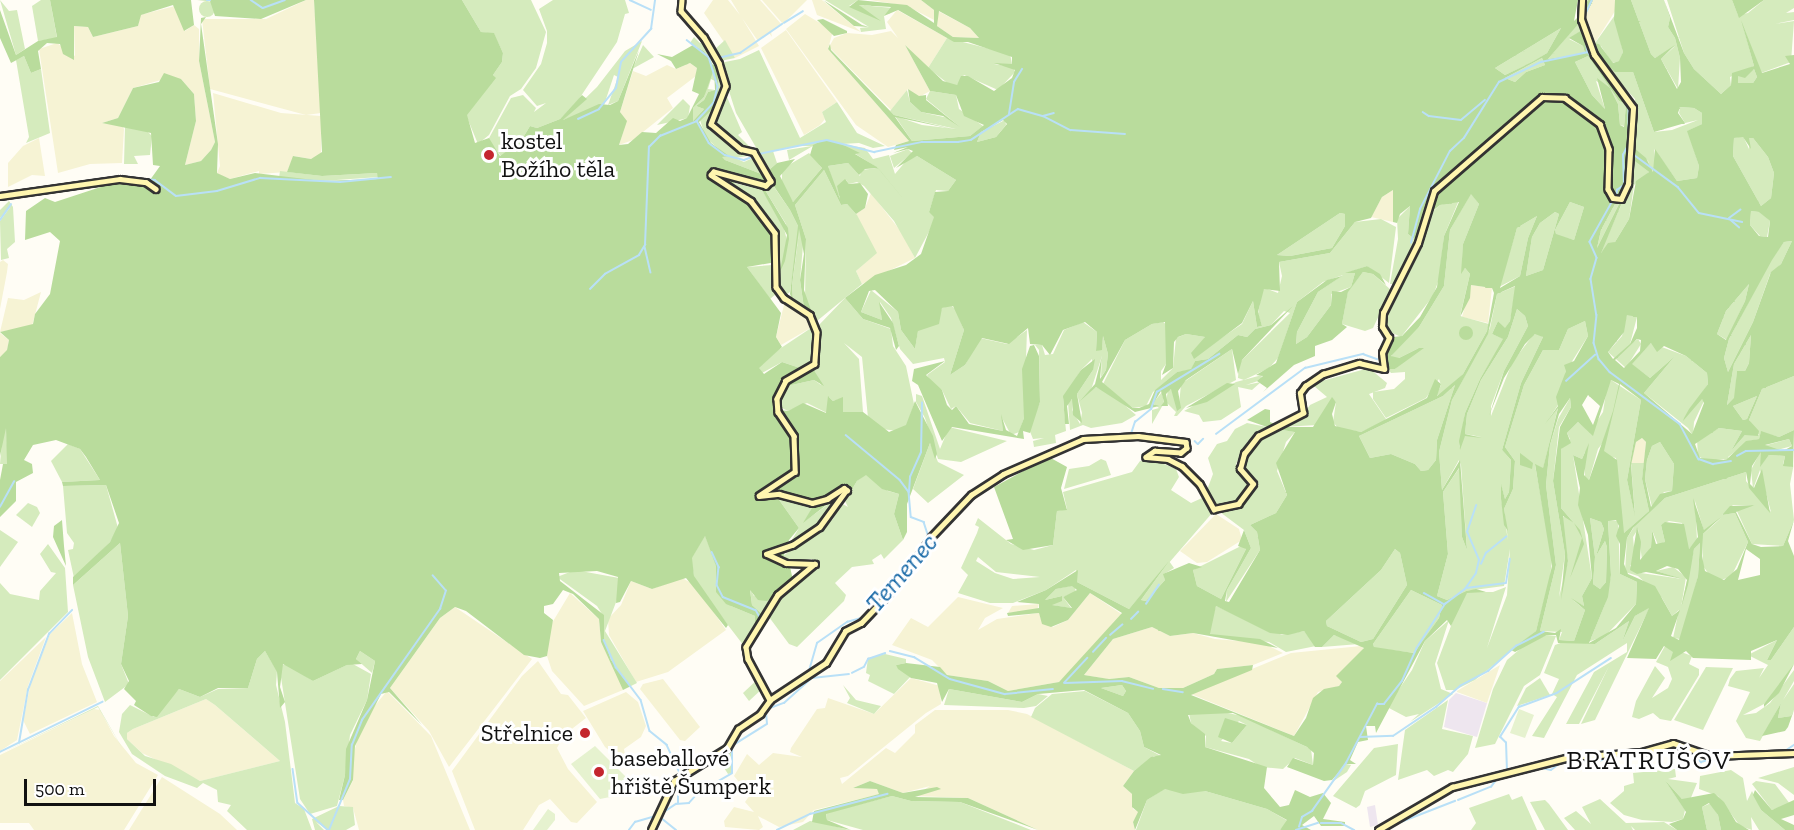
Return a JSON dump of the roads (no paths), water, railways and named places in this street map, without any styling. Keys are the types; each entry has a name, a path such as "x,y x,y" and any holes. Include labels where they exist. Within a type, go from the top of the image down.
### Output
{"street":[{"path":"682,0 681,11 704,37 719,63 726,86 711,124 741,149 754,152 771,181 766,186 714,172 711,175 751,201 775,232 776,287 784,298 810,315 817,332 815,364 786,381 777,399 778,412 794,436 794,474 759,496 779,494 812,502 827,499 844,488 848,490 820,527 793,544 768,552 769,557 786,563 814,566 778,595 746,650 770,700"},
{"path":"651,830 674,781 727,748 738,729 760,714 770,700 826,663 845,631 861,623 901,581 932,537 971,495 1003,474 1083,440 1138,436 1186,441 1187,448 1181,453 1155,451 1146,457 1168,459 1182,466 1200,484 1214,508 1238,504 1252,489 1252,484 1240,469 1244,454 1258,436 1303,413 1300,393 1305,386 1321,375 1359,363 1384,369 1382,353 1389,338 1382,319 1418,243 1429,202 1440,182 1466,167 1542,97 1565,98 1600,124 1608,141 1608,189 1614,199 1621,199 1627,187 1633,108 1588,41 1580,16 1582,0"},
{"path":"0,196 120,179 146,182 156,189"},
{"path":"1378,830 1452,787 1570,757 1642,752 1673,743 1709,756 1794,753"}],"waterway":[{"path":"251,0 263,8 285,0"},
{"path":"630,0 651,10"},
{"path":"578,119 599,109 616,88 621,62 651,29 655,0"},
{"path":"1590,38 1584,17 1592,0"},
{"path":"784,23 803,11"},
{"path":"718,58 740,53 782,24"},
{"path":"687,40 709,57 718,87 714,103 697,121 709,143 725,155 744,160 755,156"},
{"path":"1586,40 1588,52 1614,86"},
{"path":"1411,243 1420,209 1450,151 1464,138 1499,82 1541,62 1588,52"},
{"path":"1009,114 1014,82 1022,69"},
{"path":"1617,89 1629,109 1629,138"},
{"path":"1423,112 1429,116 1461,120 1485,100"},
{"path":"759,154 827,140 874,152 922,142 971,140 1018,109 1043,116 1071,130 1125,134"},
{"path":"1043,116 1054,113"},
{"path":"590,289 605,274 639,255 645,245 649,147 660,136 697,121"},
{"path":"1616,197 1617,190 1624,185 1623,155 1628,145"},
{"path":"1633,154 1678,187 1699,213 1742,222"},
{"path":"121,177 155,180 176,196 217,191 260,178 340,182 391,177"},
{"path":"89,181 114,178"},
{"path":"1613,201 1590,242 1597,258 1591,279 1597,315 1594,343 1599,359 1610,372 1680,424 1699,459 1713,464 1731,461"},
{"path":"0,220 11,204"},
{"path":"1729,218 1740,210"},
{"path":"1731,220 1739,227"},
{"path":"645,247 651,272"},
{"path":"1131,434 1135,422 1151,409 1157,392 1219,354"},
{"name":"Temenec","path":"1216,434 1305,368 1363,354 1377,359"},
{"path":"1566,381 1595,355"},
{"path":"909,492 910,477 921,452 922,403"},
{"name":"Temenec","path":"1115,435 1131,434"},
{"path":"846,435 900,480 909,492 911,517 924,522 929,537"},
{"name":"Temenec","path":"1195,441 1198,444 1203,439"},
{"path":"1737,456 1746,451 1794,450"},
{"name":"Temenec","path":"982,485 996,476"},
{"path":"0,507 14,482"},
{"path":"1299,827 1302,817 1312,811 1346,763 1377,704 1384,704 1402,681 1416,649 1445,604 1465,589 1476,573 1479,560 1467,532 1476,506"},
{"path":"1481,564 1486,553 1506,537"},
{"path":"712,552 719,567 717,585 723,597 756,610 761,619"},
{"path":"1466,588 1506,583 1510,559"},
{"name":"Temenec","path":"892,588 907,568"},
{"path":"329,830 350,779 352,745 362,720 440,609 446,591 433,576"},
{"path":"1146,604 1159,585"},
{"path":"1424,593 1444,604"},
{"path":"19,743 28,690 49,634 72,610"},
{"path":"1131,619 1138,612"},
{"name":"Temenec","path":"809,671 817,643 847,622 864,617"},
{"path":"1110,635 1122,625"},
{"path":"1360,737 1393,736 1436,707 1460,686 1488,671 1516,646 1544,632"},
{"path":"1093,652 1106,638"},
{"path":"604,640 616,667 641,700 650,731 667,745 681,775"},
{"path":"890,651 914,657 950,679 1005,694 1053,689"},
{"path":"852,673 864,667 868,659 885,653"},
{"path":"1064,683 1087,658"},
{"path":"1507,771 1506,743 1500,737 1519,707 1557,693 1611,658"},
{"name":"Temenec","path":"661,814 676,804 689,803 698,793 732,773 732,746 767,724 766,712 770,708 784,703 812,678 849,674"},
{"path":"1065,683 1122,681 1153,689"},
{"path":"1163,689 1183,692"},
{"path":"0,752 102,702"},
{"path":"1785,751 1794,745"},
{"path":"1690,751 1701,762 1716,758"},
{"path":"1783,756 1793,755"},
{"path":"1577,759 1595,763 1611,756"},
{"path":"1538,767 1551,770 1563,761"},
{"path":"293,769 298,803 328,830"},
{"path":"1458,800 1491,787 1499,776"},
{"path":"678,782 678,803"},
{"path":"777,830 810,814 887,794"},
{"path":"1401,822 1455,801"},
{"name":"Temenec","path":"629,830 635,822 656,816"},
{"path":"659,816 676,830"},
{"path":"1383,830 1398,822"},
{"path":"1296,830 1318,823"},
{"path":"1321,823 1341,823 1354,830"}],"place":[{"name":"kostel Božího těla","path":"489,155"},
{"name":"Střelnice","path":"585,733"},
{"name":"baseballové hřiště Šumperk","path":"599,772"}],"district":[{"name":"BRATRUŠOV","path":"1649,761"}]}
